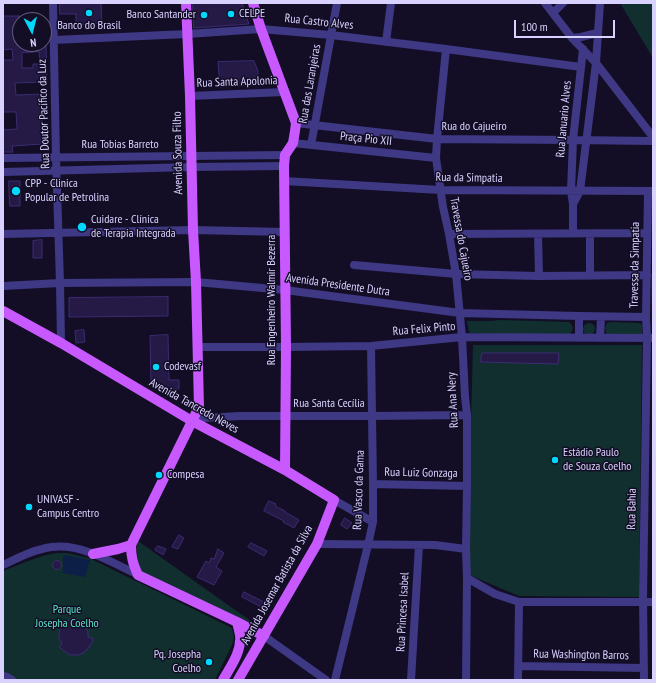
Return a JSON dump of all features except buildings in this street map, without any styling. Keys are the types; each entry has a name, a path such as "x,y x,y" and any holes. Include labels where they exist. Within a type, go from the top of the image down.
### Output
{"main road":[{"name":"Avenida Souza Filho","path":"131,545 199,407 186,3"},
{"path":"253,3 296,127"},
{"name":"Rua Engenheiro Walmir Bezerra","path":"285,470 286,347 284,166 285,155 292,143 296,127"},
{"name":"Avenida Tancredo Neves","path":"3,311 61,343 192,421 285,470 334,500"},
{"name":"Avenida Josemar Batista da Silva","path":"238,680 317,544 334,500"},
{"path":"93,554 131,545 133,564 138,575 264,636"},
{"path":"223,680 236,657 240,646 240,635 237,622"}],"street":[{"name":"Rua Doutor Pacífico da Luz","path":"53,3 61,343"},
{"name":"Rua das Laranjeiras","path":"310,145 337,3"},
{"path":"386,42 391,3"},
{"path":"545,3 572,38 596,63 653,137"},
{"path":"553,13 563,3"},
{"name":"Rua Januario Alves","path":"580,191 595,75 600,3"},
{"name":"Rua Castro Alves","path":"54,40 261,29 331,35 446,49 581,70 595,75"},
{"path":"572,38 597,33"},
{"name":"Travessa do Cajueiro","path":"446,49 436,139 436,158 440,190 456,274 460,313"},
{"name":"Rua Januario Alves","path":"573,233 573,204 570,191 573,140 583,49"},
{"name":"Rua Santa Apolonia","path":"190,96 284,92"},
{"name":"Rua do Cajueiro","path":"296,127 314,125 436,139 653,142"},
{"name":"Praça Pio XII","path":"292,143 436,158"},
{"name":"Rua Tobias Barreto","path":"3,158 285,155"},
{"name":"Rua Tobias Barreto","path":"3,172 284,166"},
{"name":"Rua da Simpatia","path":"284,181 440,190 650,191"},
{"path":"573,204 580,191"},
{"name":"Travessa da Simpatia","path":"650,191 647,233 646,317 650,338"},
{"path":"3,234 193,230 285,232"},
{"path":"449,234 647,233"},
{"path":"538,234 539,276"},
{"path":"590,234 590,276"},
{"path":"647,259 653,267"},
{"path":"354,265 456,274 539,276 647,275"},
{"name":"Avenida Presidente Dutra","path":"3,286 60,283 196,282 285,290 460,313 646,317"},
{"name":"Rua Ana Nery","path":"460,313 467,415 467,578"},
{"path":"579,316 579,338"},
{"path":"600,338 601,317"},
{"name":"Rua Felix Pinto","path":"198,347 371,346 462,338 650,338"},
{"name":"Rua Bahia","path":"644,680 643,602 650,338"},
{"name":"Rua Vasco da Gama","path":"335,680 368,545 372,522 373,416 371,346"},
{"name":"Rua Santa Cecília","path":"192,421 203,418 226,416 467,415"},
{"name":"Rua Luiz Gonzaga","path":"373,484 467,486"},
{"name":"Avenida Tancredo Neves","path":"334,500 372,522"},
{"path":"317,544 435,545 466,549"},
{"name":"Rua Princesa Isabel","path":"412,680 419,545"},
{"path":"3,565 34,552 51,547 67,546 93,554 138,575"},
{"path":"466,680 467,578 495,594 519,602 653,602"},
{"path":"518,680 519,602"},
{"path":"264,636 326,680"},
{"name":"Rua Washington Barros","path":"518,666 644,668"}],"green space":[{"path":"620,3 653,3 653,58"},
{"path":"651,273 653,276 653,331 652,331"},
{"path":"500,320 569,322 573,328 568,335 469,332 467,321"},
{"path":"587,323 591,323 595,329 591,335 587,335 583,331 583,327"},
{"path":"607,323 640,323 642,325 642,334 608,335 605,328"},
{"name":"Estádio Paulo de Souza Coelho","path":"473,345 642,345 639,597 519,596 467,574"},
{"path":"138,541 259,627 142,573 137,557"},
{"name":"Parque Josepha Coelho","path":"57,553 67,553 89,558 232,628 234,638 232,645 215,680 3,680 3,571 36,558"}],"water":[{"path":"63,555 90,560 85,577 63,573"}],"place":[{"name":"Banco do Brasil","path":"89,13"},
{"name":"CELPE","path":"231,14"},
{"name":"Banco Santander","path":"204,15"},
{"name":"CPP - Clinica Popular de Petrolina","path":"16,191"},
{"name":"Cuidare - Clínica de Terapia Integrada","path":"82,227"},
{"name":"Codevasf","path":"156,367"},
{"name":"Estádio Paulo de Souza Coelho","path":"555,460"},
{"name":"Compesa","path":"159,475"},
{"name":"UNIVASF - Campus Centro","path":"29,507"},
{"name":"Pq. Josepha Coelho","path":"209,662"}]}
